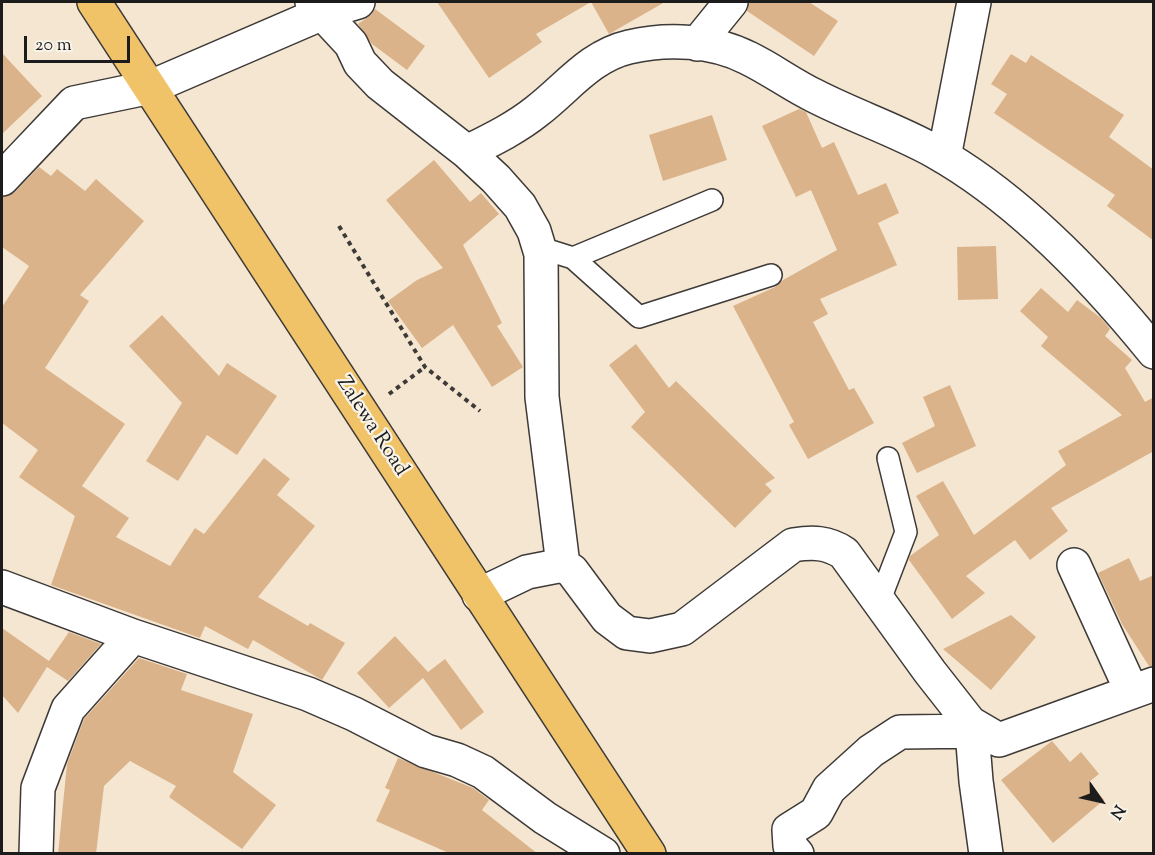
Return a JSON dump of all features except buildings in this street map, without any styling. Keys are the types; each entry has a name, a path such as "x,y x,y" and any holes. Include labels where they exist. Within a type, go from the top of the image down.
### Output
{"highway":[{"name":"Zalewa Road","path":"94,2 649,854"}],"street":[{"path":"2,180 74,103 151,87 318,7 358,2"},
{"path":"697,44 731,2"},
{"path":"944,157 974,2"},
{"path":"318,7 351,44 360,63 380,84 467,153 520,206 538,247 542,397 563,565"},
{"path":"467,153 512,129 537,111 600,57 628,47 668,41 730,50 750,58 815,96 944,157 970,173 1050,238 1116,305 1154,352"},
{"path":"479,595 526,572 563,565 572,571 607,618 627,633 650,636 682,630 793,545 813,542 831,544 844,553 936,681 977,731 976,781 986,854"},
{"path":"787,851 789,830 816,813 829,789 871,751 900,732 977,731 999,740 1143,688 1074,565"},
{"path":"2,587 133,636 308,694 426,751 457,760 483,772 545,818 603,854"},
{"path":"36,854 38,788 68,709 133,636"}],"lane":[{"path":"573,258 712,200"},
{"path":"538,247 573,258 639,317 771,275"},
{"path":"879,602 906,532 888,458"}],"path":[{"path":"339,226 425,367 480,411"},
{"path":"363,414 425,367"}]}
